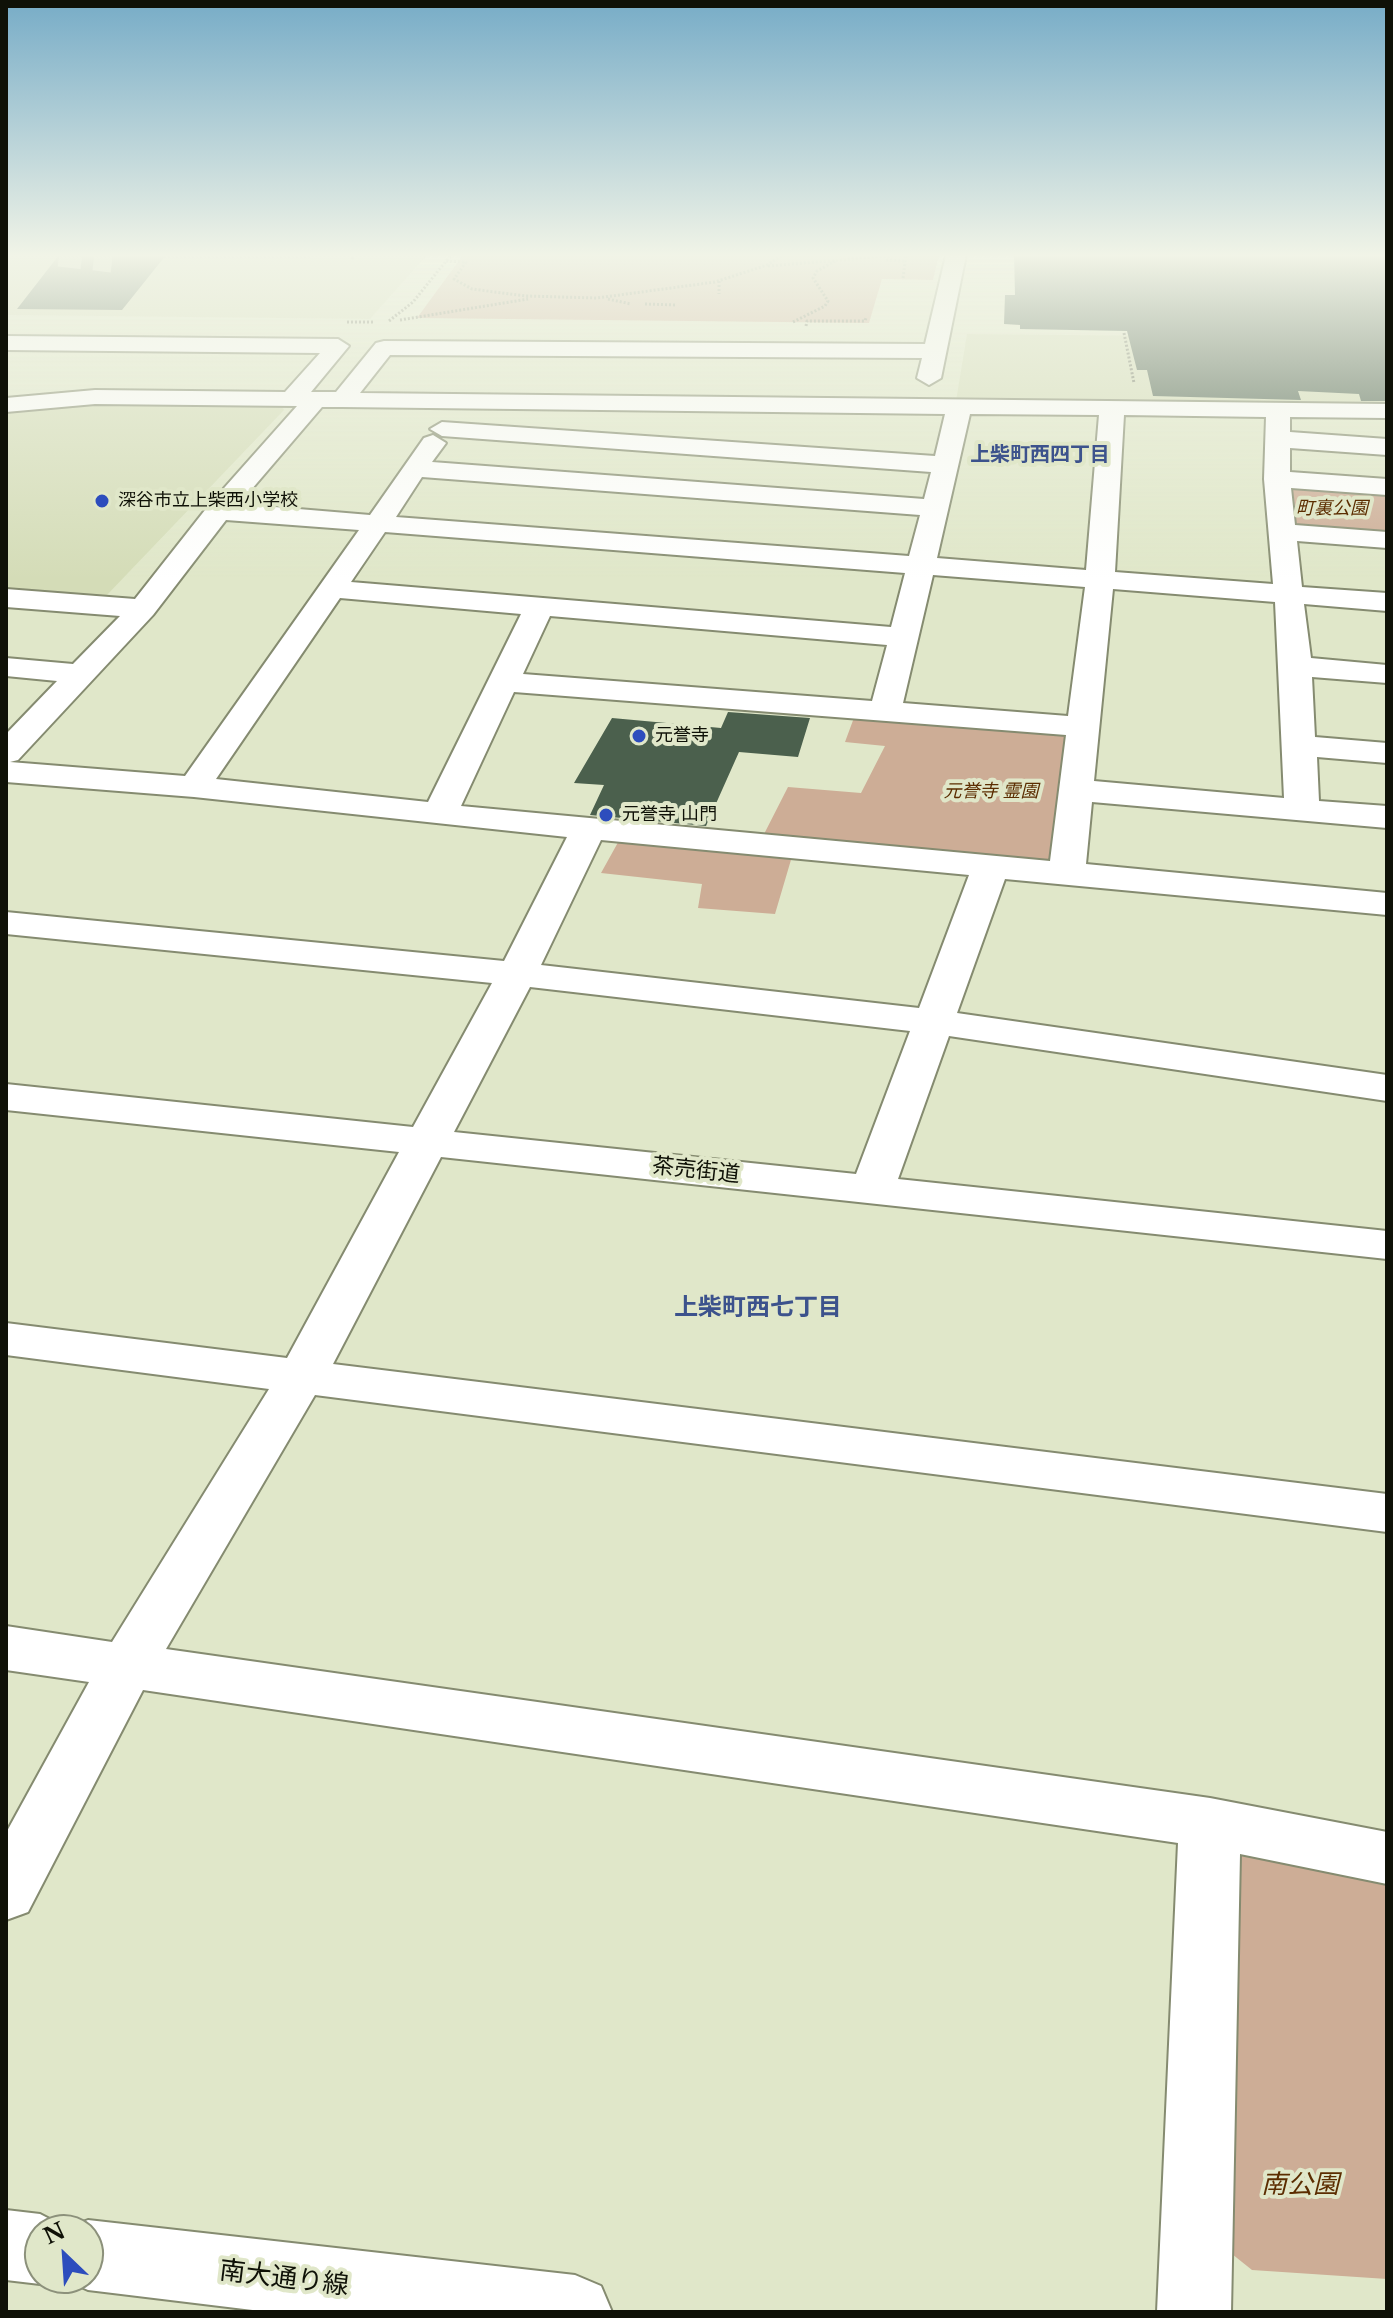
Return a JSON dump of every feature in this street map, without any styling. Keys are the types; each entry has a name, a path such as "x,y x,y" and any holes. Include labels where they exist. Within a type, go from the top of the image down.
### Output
{"street":[{"path":"317,399 331,363"},
{"path":"6,753 143,609 219,511 317,399 364,363"},
{"path":"922,407 932,363"},
{"path":"6,405 95,397 1387,411"},
{"path":"194,787 374,525 417,469 461,401"},
{"path":"885,712 959,408"},
{"path":"1067,873 1100,579 1112,409"},
{"path":"1278,410 1277,479 1296,666 1302,810"},
{"path":"442,429 946,465"},
{"path":"1276,439 1387,447"},
{"path":"417,469 936,508"},
{"path":"1277,479 1387,487"},
{"path":"219,511 1387,602"},
{"path":"1282,532 1387,540"},
{"path":"332,589 904,637"},
{"path":"6,598 143,609"},
{"path":"440,814 539,608"},
{"path":"1296,666 1387,674"},
{"path":"6,667 82,674"},
{"path":"504,682 1084,727"},
{"path":"1301,746 1387,753"},
{"path":"6,772 194,787 440,814 1387,904"},
{"path":"1078,790 1387,817"},
{"path":"6,1893 126,1667 302,1375 517,974 590,827"},
{"path":"872,1190 991,866"},
{"path":"6,923 517,974 934,1022 1387,1088"},
{"name":"茶売街道","path":"6,1097 1387,1245"},
{"path":"6,1339 1387,1513"},
{"path":"6,1648 1210,1823 1387,1858"},
{"path":"1194,2312 1210,1823"},
{"name":"南大通り線","path":"104,2257 575,2312"}],"path":[{"path":"1130,363 1135,389"}],"shaded area":[{"path":"962,363 1387,363 1387,406 956,401"},
{"name":"深谷市立上柴西小学校","path":"119,402 280,404 284,410 106,596 6,590 6,412"}],"green space":[{"name":"町裏公園","path":"1277,479 1387,487 1387,540 1282,532"},
{"name":"元誉寺 霊園","path":"855,715 1070,732 1054,864 762,838 788,787 861,793 885,746 845,742"},
{"path":"621,837 793,853 775,914 698,908 702,884 601,873"},
{"name":"南公園","path":"1251,1851 1387,1878 1387,2279 1252,2270 1212,2238 1221,1862"}],"building":[{"path":"1135,363 1387,363 1387,401 1361,401 1359,394 1298,391 1301,400 1153,396 1147,370 1137,370"},
{"path":"728,712 810,718 798,757 739,752 706,826 590,815 604,785 574,783 612,718 721,728"}],"place":[{"name":"深谷市立上柴西小学校","path":"102,501"},
{"name":"元誉寺","path":"639,736"},
{"name":"元誉寺 山門","path":"606,815"}],"district":[{"name":"上柴町西四丁目","path":"1040,455"},
{"name":"上柴町西七丁目","path":"758,1308"}]}
